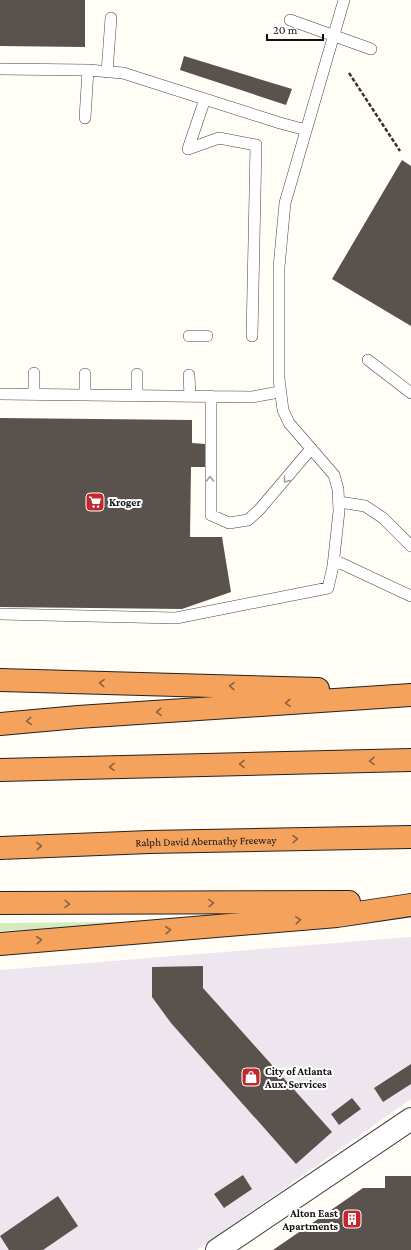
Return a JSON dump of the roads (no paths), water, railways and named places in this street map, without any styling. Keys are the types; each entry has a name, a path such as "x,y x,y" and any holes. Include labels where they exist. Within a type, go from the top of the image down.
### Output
{"highway":[{"path":"0,680 411,691"},
{"path":"0,724 94,716 411,695"},
{"path":"0,770 411,760"},
{"name":"Ralph David Abernathy Freeway","path":"0,848 150,842 411,837"},
{"path":"0,903 106,904 411,902"},
{"path":"0,944 337,916 411,905"}],"street":[{"path":"217,1250 411,1119"}],"lane":[{"path":"0,614 176,618 328,588 334,560 339,502 338,489 334,475 310,450 289,423 283,410 279,392 279,267 281,230 285,203 344,0"},
{"path":"107,72 111,18"},
{"path":"290,20 371,49"},
{"path":"0,69 88,70 123,73 306,130"},
{"path":"85,118 88,70"},
{"path":"205,99 188,149 219,138 256,145 252,336"},
{"path":"189,336 207,336"},
{"path":"368,360 411,393"},
{"path":"34,373 34,394"},
{"path":"85,374 85,395"},
{"path":"137,374 137,396"},
{"path":"189,375 190,396"},
{"path":"0,394 252,397 279,392"},
{"path":"211,396 211,515 229,523 248,520 260,510 310,450"},
{"path":"339,502 365,506 383,518 411,546"},
{"path":"334,560 411,596"}],"place":[{"name":"Kroger","path":"95,502"},
{"name":"City of Atlanta Aux. Services","path":"251,1077"},
{"name":"Alton East Apartments","path":"352,1219"}]}
